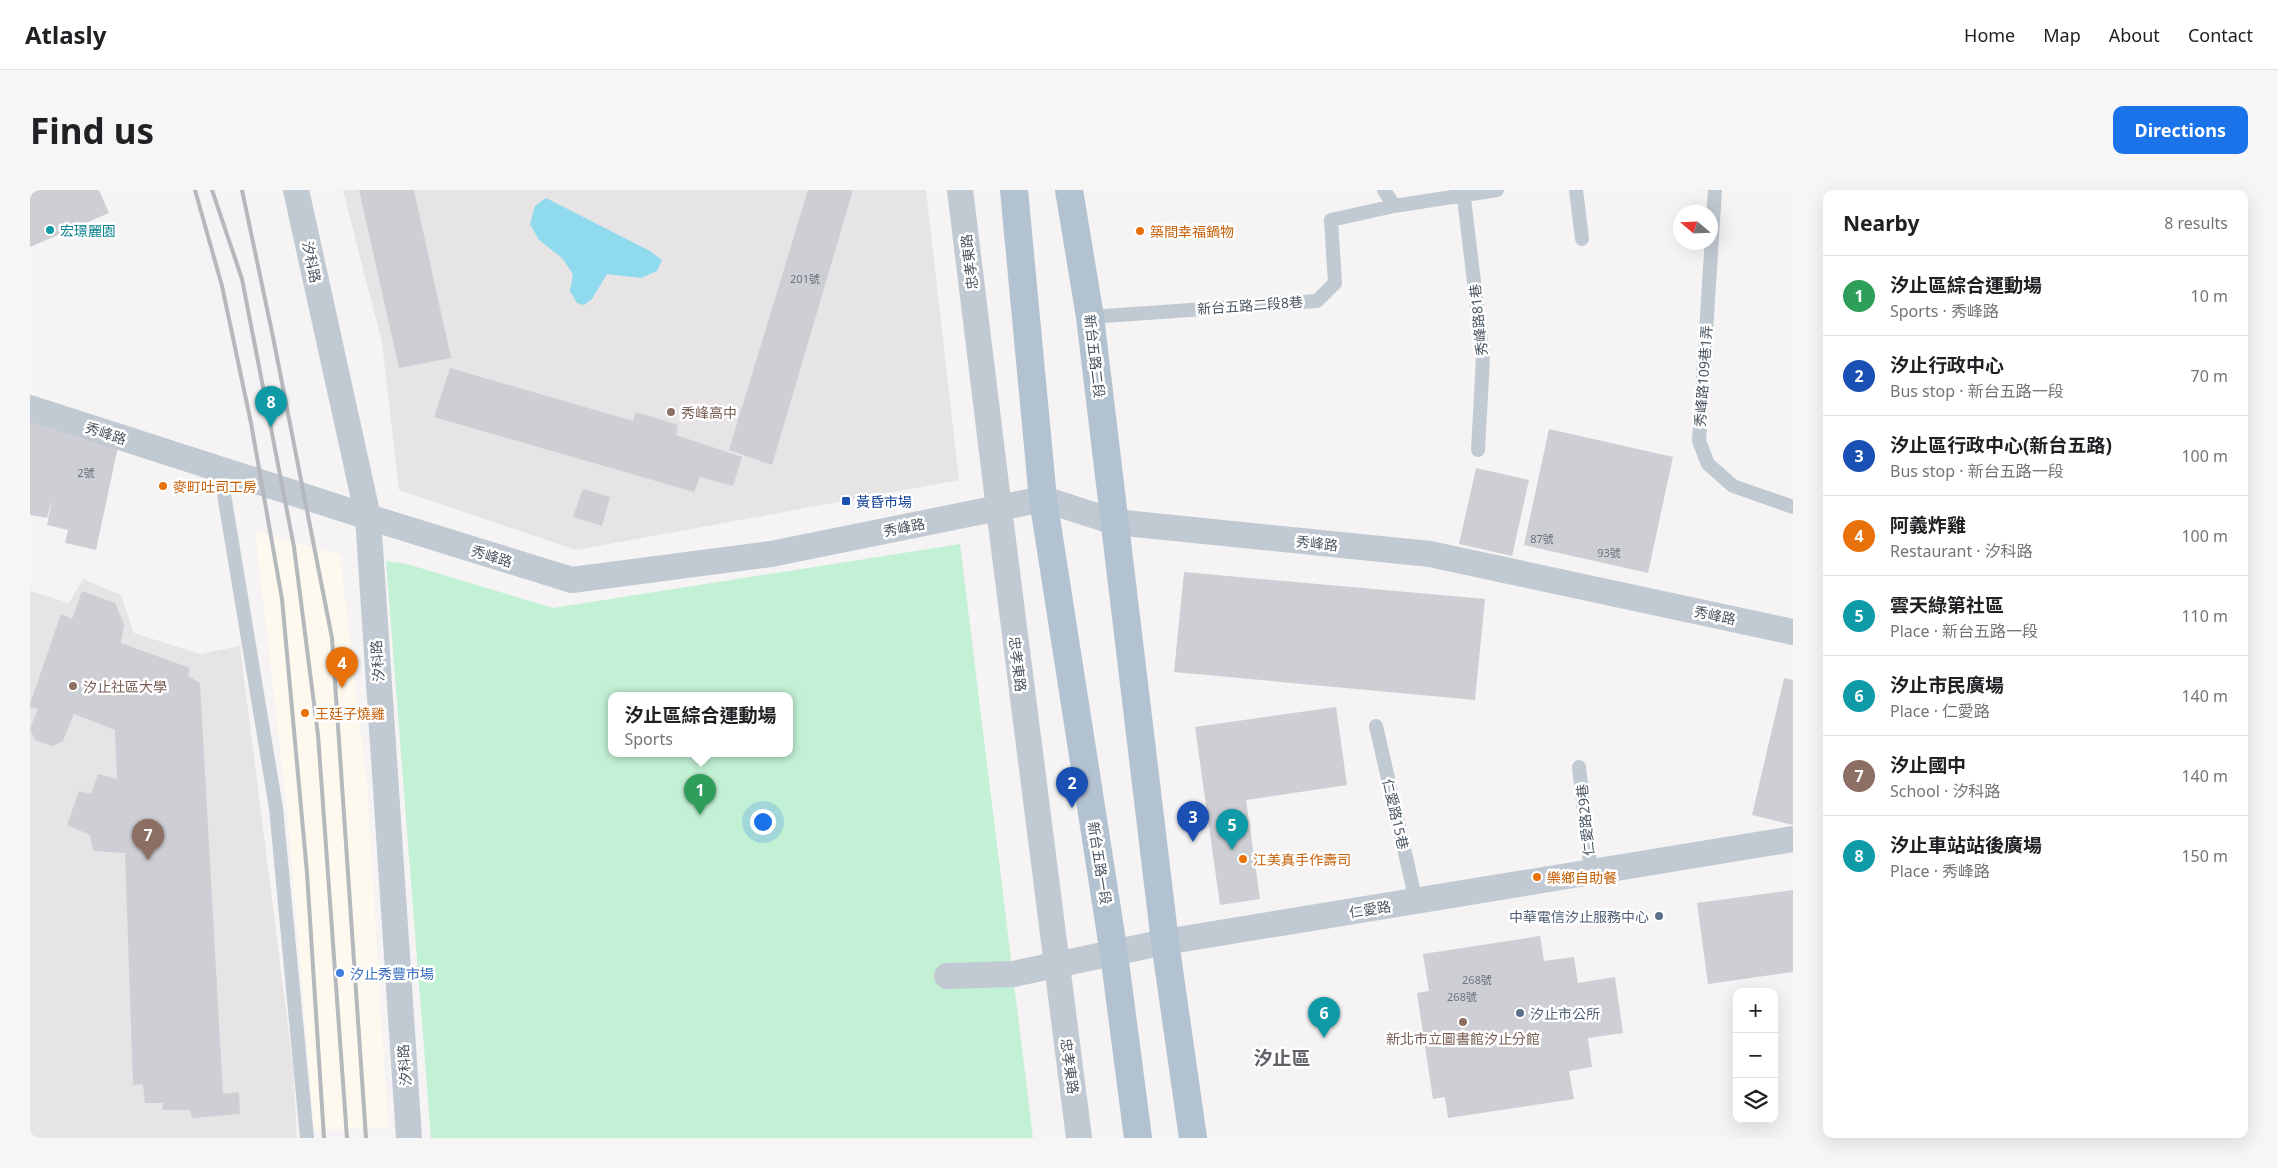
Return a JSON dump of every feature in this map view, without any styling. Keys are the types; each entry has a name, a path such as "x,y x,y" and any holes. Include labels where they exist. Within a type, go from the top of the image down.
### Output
{"main road":[{"path":"1014,190 1043,499"},
{"name":"新台五路二段","path":"1069,190 1090,316 1115,522"},
{"name":"新台五路一段","path":"1043,499 1114,954 1138,1138"},
{"path":"1115,522 1165,942 1193,1138"}],"street":[{"name":"汐科路","path":"296,190 368,517 409,1138"},
{"name":"忠孝東路","path":"960,190 1056,966 1080,1138"},
{"name":"秀峰路","path":"30,408 368,517 572,580 771,554 1043,499 1115,522 1430,554 1793,632"},
{"name":"仁愛路","path":"947,976 1013,974 1165,942 1793,839"}],"lane":[{"path":"1384,190 1394,206 1463,193 1497,190"},
{"path":"1576,190 1582,239"},
{"name":"秀峰路109巷1弄","path":"1715,190 1699,441 1708,464 1734,486 1793,507"},
{"name":"秀峰路81巷","path":"1463,193 1483,357 1478,450"},
{"name":"新台五路二段8巷","path":"1090,316 1318,301 1335,283 1331,220 1394,206"},
{"path":"220,470 276,808 307,1138"},
{"name":"仁愛路15巷","path":"1376,726 1416,901"},
{"name":"仁愛路29巷","path":"1579,767 1591,872"}],"shaded area":[{"name":"秀峰高中","path":"343,190 926,190 959,480 576,550 399,490 382,343"},
{"name":"汐止秀豐市場","path":"255,531 340,555 367,785 388,1128 314,1130 288,818"},
{"path":"83,579 121,595 134,633 200,654 240,646 293,1066 297,1138 30,1138 30,591 69,603"}],"green space":[{"path":"960,544 1033,1138 431,1138 386,561 407,564 553,608"}],"water":[{"path":"546,198 650,251 662,260 657,271 641,278 607,274 592,299 584,305 577,303 570,291 573,274 562,258 539,240 530,224 535,206"}],"building":[{"name":"宏璟麗園","path":"30,190 99,190 109,213 30,247"},
{"path":"359,190 414,190 451,358 399,368"},
{"path":"808,190 853,190 772,465 729,450"},
{"path":"450,368 633,421 636,412 678,425 676,435 742,457 733,486 700,477 694,492 434,417"},
{"path":"30,416 119,442 96,550 65,543 68,530 47,525 52,499 47,518 30,515"},
{"path":"1549,429 1673,457 1648,573 1524,545"},
{"path":"1476,468 1529,480 1512,556 1459,544"},
{"path":"583,489 610,497 602,526 573,517"},
{"path":"1184,572 1485,599 1475,700 1174,672"},
{"path":"82,591 115,603 124,625 121,643 190,668 188,676 200,683 223,1094 239,1092 240,1114 192,1118 190,1110 162,1110 163,1103 145,1103 143,1084 133,1085 125,853 93,851 90,835 67,825 79,791 91,794 98,774 117,779 115,730 74,714 63,741 52,746 35,740 30,729 38,709 30,707 30,704 61,614 72,619"},
{"path":"1784,678 1793,680 1793,825 1752,815"},
{"path":"1336,707 1347,785 1246,800 1260,899 1220,905 1195,727"},
{"path":"1793,890 1793,972 1708,984 1697,903"},
{"name":"汐止市公所","path":"1540,936 1544,961 1574,957 1578,983 1615,977 1623,1033 1588,1038 1592,1067 1569,1071 1574,1099 1448,1118 1445,1097 1433,1099 1417,993 1429,991 1423,954"}],"railway":[{"path":"195,190 222,286 251,423 282,599 307,873 324,1138"},
{"path":"212,190 242,279 294,547 318,735 347,1138"},
{"path":"242,190 332,638 366,1138"}],"place":[{"name":"宏璟麗園","path":"50,230"},
{"name":"築間幸福鍋物","path":"1140,231"},
{"name":"秀峰高中","path":"671,412"},
{"name":"汐止車站站後廣場","path":"271,427"},
{"name":"麥町吐司工房","path":"163,486"},
{"name":"黃昏市場","path":"846,501"},
{"name":"汐止社區大學","path":"73,686"},
{"name":"阿義炸雞","path":"342,688"},
{"name":"王廷子燒雞","path":"305,713"},
{"name":"汐止行政中心","path":"1072,808"},
{"name":"汐止區綜合運動場","path":"700,815"},
{"name":"汐止區行政中心(新台五路)","path":"1193,842"},
{"name":"雲天綠第社區","path":"1232,850"},
{"name":"江美真手作壽司","path":"1243,859"},
{"name":"汐止國中","path":"148,860"},
{"name":"樂鄉自助餐","path":"1537,877"},
{"name":"中華電信汐止服務中心","path":"1659,916"},
{"name":"汐止秀豐市場","path":"340,973"},
{"name":"汐止市公所","path":"1520,1013"},
{"name":"新北市立圖書館汐止分館","path":"1463,1022"},
{"name":"汐止市民廣場","path":"1324,1038"}],"district":[{"name":"汐止區","path":"1282,1058"}]}
